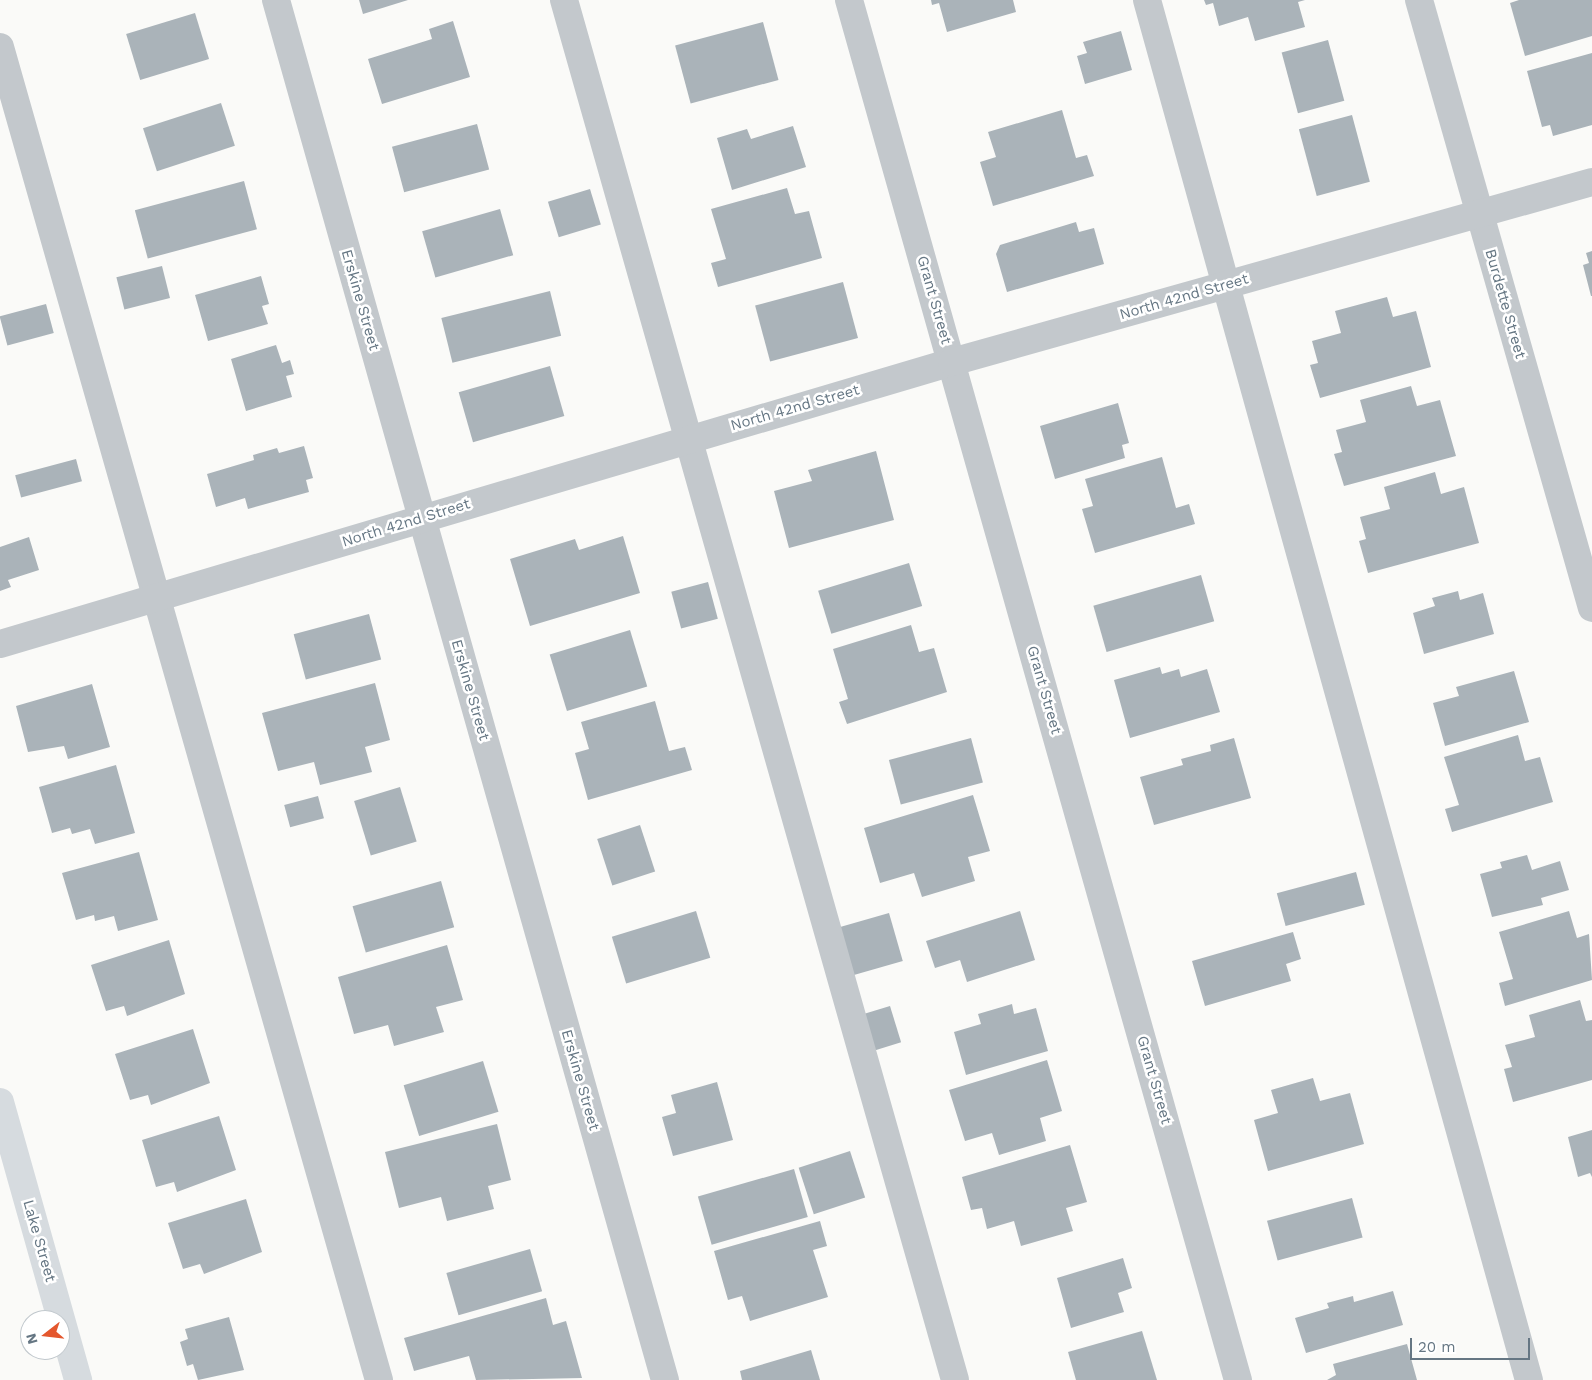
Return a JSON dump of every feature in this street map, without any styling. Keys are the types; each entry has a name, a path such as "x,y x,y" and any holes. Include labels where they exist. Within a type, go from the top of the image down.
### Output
{"main road":[{"name":"Lake Street","path":"0,1102 78,1380"}],"street":[{"name":"Erskine Street","path":"276,0 665,1380"},
{"path":"564,0 955,1380"},
{"name":"Grant Street","path":"849,0 1238,1380"},
{"path":"1147,0 1529,1380"},
{"name":"Burdette Street","path":"1419,0 1592,608"},
{"path":"0,47 158,597 378,1380"},
{"name":"North 42nd Street","path":"0,644 952,362 1592,182"}],"building":[{"path":"359,0 408,0 363,14"},
{"path":"931,0 1013,0 1016,12 947,32 939,3 932,5"},
{"path":"1204,0 1305,0 1298,2 1305,27 1255,41 1248,17 1219,26 1213,3 1206,5"},
{"path":"1519,0 1592,0 1592,36 1525,56 1510,3"},
{"path":"195,13 209,59 140,80 126,34"},
{"path":"453,21 470,77 382,104 368,59 432,39 429,29"},
{"path":"763,22 779,80 691,104 675,46"},
{"path":"1121,31 1132,70 1085,84 1077,56 1087,53 1083,42"},
{"path":"1328,40 1344,101 1298,113 1282,52"},
{"path":"1592,53 1592,125 1553,136 1550,125 1542,127 1527,71"},
{"path":"221,103 235,146 157,171 143,128"},
{"path":"1062,110 1076,158 1087,155 1094,176 993,206 980,162 996,157 988,132"},
{"path":"1352,115 1370,182 1317,196 1299,129"},
{"path":"477,124 489,169 404,192 392,147"},
{"path":"793,126 806,167 732,190 717,138 747,129 751,139"},
{"path":"244,181 257,229 148,259 135,210"},
{"path":"787,188 795,214 809,211 822,258 718,287 711,263 726,259 711,209"},
{"path":"590,189 601,224 559,237 548,202"},
{"path":"500,209 513,255 435,277 422,231"},
{"path":"1076,222 1079,232 1094,228 1104,264 1007,292 996,254 1000,245"},
{"path":"1592,251 1591,296 1583,265 1589,263 1586,253"},
{"path":"162,266 170,298 124,309 116,277"},
{"path":"261,276 269,304 262,306 268,324 208,341 195,295"},
{"path":"843,282 858,338 770,362 755,306"},
{"path":"550,291 561,336 452,363 441,318"},
{"path":"1387,297 1393,317 1416,311 1431,367 1320,398 1310,365 1318,363 1312,341 1341,333 1335,311"},
{"path":"46,304 54,333 7,345 0,316"},
{"path":"276,345 282,363 290,360 294,374 286,376 292,397 246,411 231,359"},
{"path":"550,366 564,416 473,442 459,392"},
{"path":"1411,386 1417,406 1440,400 1456,456 1344,486 1334,454 1342,452 1336,430 1366,422 1360,400"},
{"path":"1118,403 1129,443 1122,445 1125,458 1055,479 1040,426"},
{"path":"304,446 313,478 306,480 309,492 248,509 245,498 216,507 207,474 254,460 253,455 277,448 279,453"},
{"path":"876,451 894,520 789,548 774,491 812,481 808,470"},
{"path":"1162,457 1176,508 1189,504 1195,524 1095,553 1082,509 1093,506 1085,479"},
{"path":"76,459 82,481 21,498 15,475"},
{"path":"1435,472 1441,494 1464,487 1479,543 1368,573 1359,541 1366,539 1360,517 1390,509 1384,487"},
{"path":"623,536 640,593 530,626 510,559 575,539 579,550"},
{"path":"29,537 39,570 8,580 11,587 0,591 0,547"},
{"path":"909,563 922,606 831,634 818,591"},
{"path":"1201,575 1214,621 1107,652 1093,606"},
{"path":"708,582 718,619 681,629 671,592"},
{"path":"1458,591 1460,600 1483,593 1494,634 1424,654 1413,613 1435,606 1432,598"},
{"path":"369,614 381,659 306,680 294,634"},
{"path":"911,625 919,652 934,648 947,692 847,724 839,702 848,699 833,649"},
{"path":"630,630 647,686 567,711 550,655"},
{"path":"1160,667 1162,674 1179,669 1181,677 1207,669 1220,712 1130,738 1114,680"},
{"path":"1514,671 1529,722 1445,746 1433,703 1459,696 1456,687"},
{"path":"375,683 390,740 365,747 372,772 320,785 314,762 278,771 262,713"},
{"path":"92,684 110,747 68,759 64,746 28,752 16,706"},
{"path":"655,701 669,751 685,747 692,770 588,800 575,753 589,749 581,722"},
{"path":"1518,735 1525,761 1540,757 1553,802 1452,832 1445,809 1459,805 1444,757"},
{"path":"971,738 983,782 901,804 889,760"},
{"path":"1234,738 1251,798 1154,825 1140,777 1183,765 1181,759 1211,751 1210,745"},
{"path":"116,765 135,833 95,844 90,829 72,834 70,828 52,833 39,787"},
{"path":"400,787 417,842 371,856 354,801"},
{"path":"973,795 990,851 968,857 975,881 922,897 914,873 880,883 864,828"},
{"path":"318,796 324,818 290,827 284,805"},
{"path":"640,825 655,872 612,886 597,839"},
{"path":"139,852 158,920 118,931 114,916 95,921 94,915 76,920 62,873"},
{"path":"1527,855 1532,870 1560,861 1569,890 1541,898 1543,905 1492,917 1480,874 1502,868 1500,862"},
{"path":"1356,872 1365,905 1286,926 1277,893"},
{"path":"441,881 454,927 366,952 353,906"},
{"path":"696,911 710,958 626,984 612,937"},
{"path":"1020,911 1035,960 967,982 960,960 935,968 926,941"},
{"path":"1569,911 1577,938 1589,934 1592,980 1505,1006 1499,983 1513,979 1499,932"},
{"path":"889,913 903,961 846,977 832,929"},
{"path":"1293,932 1301,959 1286,964 1291,981 1205,1006 1192,961"},
{"path":"169,940 185,994 127,1016 124,1006 106,1011 91,965"},
{"path":"447,945 463,1000 436,1007 444,1032 394,1046 388,1025 354,1034 338,977"},
{"path":"1580,1000 1586,1021 1592,1020 1592,1080 1513,1102 1504,1069 1512,1067 1505,1045 1535,1037 1529,1015"},
{"path":"1012,1004 1014,1014 1036,1008 1048,1051 966,1075 954,1032 981,1024 978,1014"},
{"path":"890,1006 901,1042 866,1053 855,1017"},
{"path":"193,1029 210,1083 151,1105 148,1095 130,1100 115,1054"},
{"path":"1047,1060 1062,1111 1040,1118 1046,1141 999,1155 992,1133 965,1141 949,1090"},
{"path":"483,1061 498,1112 419,1136 404,1085"},
{"path":"1313,1078 1320,1101 1350,1093 1364,1144 1268,1171 1254,1120 1278,1113 1271,1090"},
{"path":"717,1082 733,1140 673,1156 662,1117 676,1113 671,1095"},
{"path":"219,1116 236,1170 177,1192 174,1182 156,1187 142,1140"},
{"path":"497,1124 511,1180 488,1186 494,1209 447,1221 441,1197 399,1208 385,1152"},
{"path":"1592,1130 1592,1177 1590,1173 1578,1177 1568,1137"},
{"path":"1070,1145 1087,1202 1066,1208 1073,1231 1021,1246 1014,1221 987,1229 982,1208 971,1210 962,1177"},
{"path":"850,1151 865,1198 814,1214 799,1168"},
{"path":"794,1169 808,1217 712,1245 698,1197"},
{"path":"1352,1198 1363,1238 1278,1260 1267,1221"},
{"path":"246,1199 262,1252 204,1274 200,1264 183,1269 168,1223"},
{"path":"820,1221 827,1246 813,1250 828,1297 750,1321 742,1296 728,1300 714,1251"},
{"path":"530,1249 542,1291 458,1315 446,1273"},
{"path":"1123,1258 1132,1288 1118,1293 1124,1312 1071,1328 1057,1278"},
{"path":"1393,1291 1403,1325 1306,1353 1295,1318 1329,1308 1327,1303 1353,1296 1354,1302"},
{"path":"546,1298 553,1325 566,1321 582,1378 476,1380 469,1356 414,1371 404,1338"},
{"path":"229,1317 244,1370 198,1380 193,1364 187,1366 180,1342 188,1339 185,1329"},
{"path":"1142,1331 1157,1380 1076,1380 1068,1352"},
{"path":"1407,1344 1417,1380 1327,1380 1336,1375 1333,1364"},
{"path":"811,1350 820,1380 742,1380 740,1371"}]}
